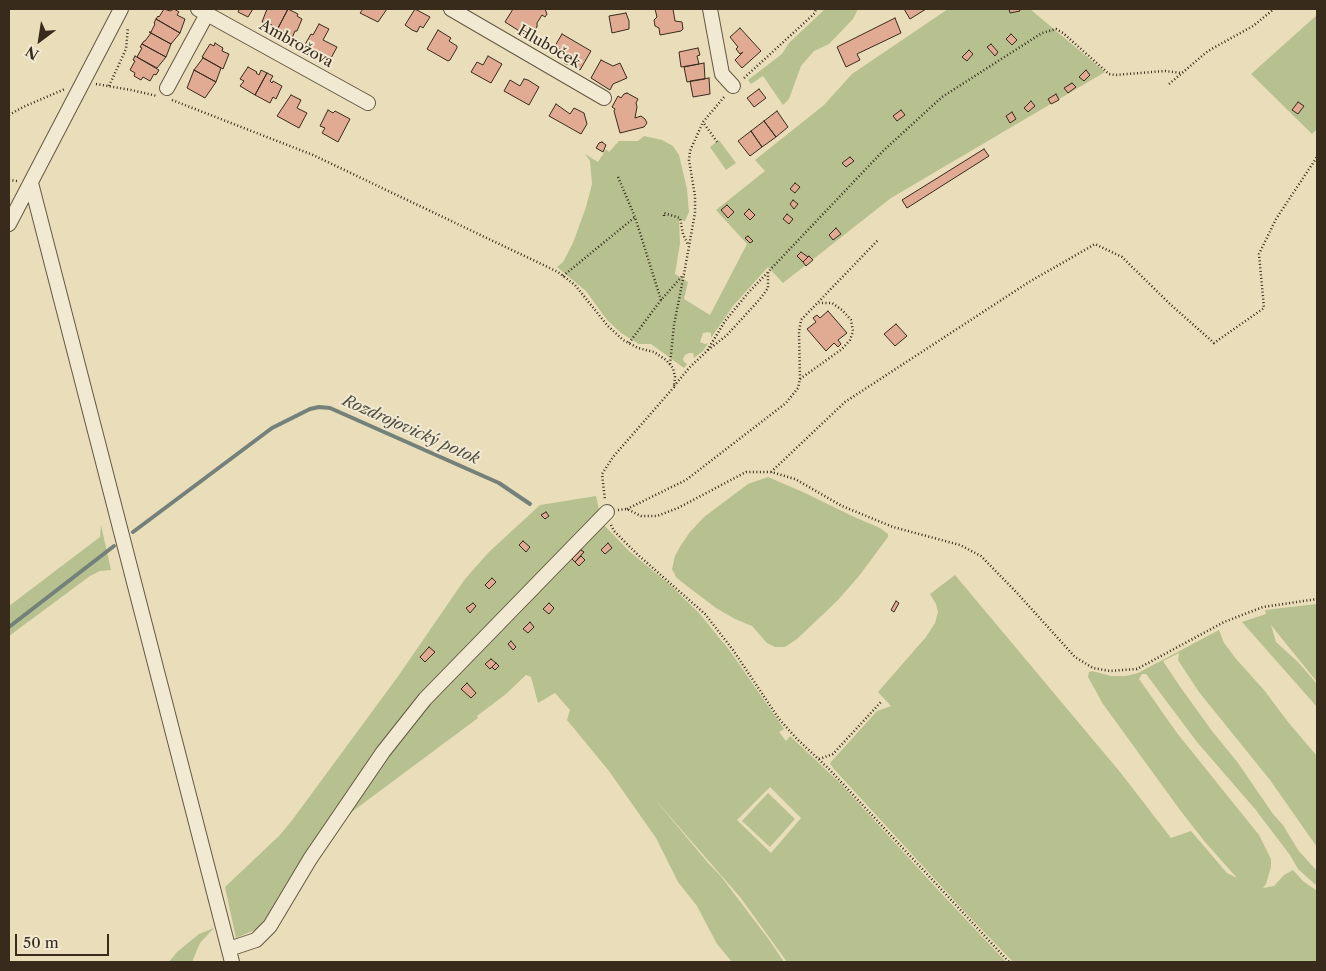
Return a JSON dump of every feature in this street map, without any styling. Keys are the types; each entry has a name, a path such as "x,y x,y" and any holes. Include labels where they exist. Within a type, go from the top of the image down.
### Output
{"street":[{"path":"9,224 122,9"},
{"name":"Hluboček","path":"451,9 604,98"},
{"path":"710,9 722,74 733,86"},
{"name":"Ambrožova","path":"166,95 202,11 368,103"},
{"path":"31,183 231,956 256,940 270,926 310,859 383,752 425,699 607,512"}],"path":[{"path":"670,364 674,325 695,213 695,196 689,160 690,151 703,122 733,86 752,71 816,9"},
{"path":"1169,84 1208,51 1252,26 1274,9"},
{"path":"131,21 127,28 126,49 109,86 166,95 313,155 558,272 575,285 607,325 623,340 638,348 654,352 670,364 675,377 674,387"},
{"path":"707,351 725,321 768,271 883,151 942,97 1042,33 1056,29 1063,33 1109,74 1165,71 1182,73"},
{"path":"9,115 23,107 83,82"},
{"path":"703,122 717,142"},
{"path":"771,472 845,402 1029,282 1095,244 1122,258 1214,343 1264,308 1259,254 1276,219 1317,157"},
{"path":"618,177 636,217 661,300"},
{"path":"664,216 664,213 680,218 683,234 689,247"},
{"path":"563,276 636,217"},
{"path":"607,512 627,509 686,480 786,403 798,388 800,379 799,332 801,320 879,240"},
{"path":"768,271 768,288 760,299 727,336 690,367 613,457 602,474 608,520 620,537 637,554 705,614 733,650 779,719 797,740 819,759 1009,962"},
{"path":"629,343 661,300 684,274"},
{"path":"800,379 842,350 850,340 853,331 850,320 842,310 832,303 818,303"},
{"path":"627,509 641,516 658,516 678,508 746,472 771,472 795,479 842,506 884,523 960,545 981,556 1075,657 1093,668 1110,671 1137,669 1224,622 1263,607 1317,598"},
{"path":"819,759 833,754 881,702"}],"green space":[{"path":"825,9 858,9 853,19 829,44 814,51 801,66 789,99 783,105 763,76 751,84 748,80 782,54 789,43"},
{"path":"948,9 1030,9 1105,72 891,198 783,283 768,267 733,306 711,338 711,333 703,333 700,342 708,343 703,351 694,358 693,353 685,355 683,359 687,364 684,368 651,344 639,344 621,333 607,320 586,291 557,267 563,262 573,243 592,184 590,161 585,154 598,162 606,149 609,152 619,141 638,141 644,136 662,140 673,146 679,155 687,189 689,212 685,221 679,220 680,243 675,274 688,282 684,299 710,315 747,244 716,210 765,171 755,160 824,105 852,74"},
{"path":"1317,15 1317,129 1312,134 1251,74"},
{"path":"719,140 736,163 726,170 710,147"},
{"path":"768,477 880,528 888,534 888,537 859,576 837,601 797,639 785,647 775,647 767,643 752,626 716,608 676,577 672,569 675,556 681,545 704,517 748,484"},
{"path":"596,496 602,523 629,551 669,584 699,613 730,651 784,729 779,732 786,741 790,736 839,782 1006,962 787,962 740,897 653,797 720,875 784,962 732,962 717,944 697,906 678,882 656,838 609,771 567,720 570,710 555,693 538,703 531,677 526,675 506,694 477,716 478,718 353,811 310,848 275,912 257,929 236,938 225,887 280,835 293,819 399,675 465,579 489,552 540,505","holes":["770,787 801,818 771,853 737,820"]},
{"path":"101,525 111,570 100,571 90,576 9,636 9,606 100,537"},
{"path":"955,575 1120,772 1171,838 1191,831 1227,873 1237,878 1180,810 1103,704 1088,677 1089,672 1092,671 1111,676 1126,676 1138,673 1219,630 1224,643 1237,660 1264,690 1317,756 1317,847 1270,780 1199,692 1178,660 1179,653 1163,661 1212,731 1283,825 1298,850 1317,871 1317,886 1298,869 1290,855 1255,809 1197,742 1146,674 1142,674 1139,679 1177,733 1259,835 1271,859 1271,867 1263,888 1274,886 1284,875 1293,870 1303,881 1317,891 1317,962 1013,962 964,911 830,763 877,711 891,706 878,692 926,637 935,623 938,612 930,594"},
{"path":"1317,604 1317,682 1271,625 1276,642 1298,662 1317,684 1317,707 1242,622 1266,614 1265,610"},
{"path":"768,793 795,819 770,847 742,821"},
{"path":"214,928 200,943 192,962 169,962 177,952 199,934"}],"building":[{"path":"164,9 170,11 174,9 179,12 177,15 185,19 180,33 156,19"},
{"path":"237,9 253,9 248,17 238,12 239,10"},
{"path":"267,9 288,9 276,32 270,29 272,25 262,22"},
{"path":"288,9 298,14 297,16 302,19 292,38 283,31 281,35 276,32"},
{"path":"363,9 387,9 378,22 360,13"},
{"path":"415,9 430,17 423,28 420,26 417,32 405,25"},
{"path":"513,9 545,9 547,14 545,17 542,15 537,23 537,27 529,37 505,22"},
{"path":"655,9 673,9 675,21 682,22 683,29 660,35 659,28 655,26 654,20 657,17"},
{"path":"904,9 926,9 910,19"},
{"path":"1009,9 1019,9 1020,11 1010,13"},
{"path":"626,13 629,29 612,33 609,16"},
{"path":"895,18 901,33 857,54 860,60 846,67 837,47"},
{"path":"156,19 180,33 171,44 149,32 151,32"},
{"path":"319,24 329,29 323,40 337,47 330,60 303,48"},
{"path":"740,28 761,51 742,68 735,60 743,52 740,54 736,49 738,47 730,37"},
{"path":"438,30 451,38 449,41 457,46 448,61 427,49"},
{"path":"151,33 171,44 166,57 142,44"},
{"path":"562,34 591,51 580,70 564,63 565,61 562,59 565,52 555,46"},
{"path":"1011,34 1017,40 1012,45 1006,39"},
{"path":"215,43 223,48 222,51 229,54 223,69 202,57 210,44 214,46"},
{"path":"142,44 166,57 157,68 137,57"},
{"path":"991,44 998,52 995,56 987,47"},
{"path":"698,48 700,55 697,56 699,64 681,67 679,52"},
{"path":"969,50 973,54 967,61 962,57"},
{"path":"135,56 159,70 150,81 143,77 141,80 134,76 135,73 130,70 135,61 133,60"},
{"path":"488,56 502,64 491,83 471,72 477,62 483,65"},
{"path":"203,58 221,68 216,82 194,70"},
{"path":"601,60 613,66 620,63 627,78 613,84 610,90 591,78"},
{"path":"704,63 705,79 687,82 684,67"},
{"path":"248,67 259,75 261,70 267,73 255,95 240,86 244,81 240,79"},
{"path":"194,70 216,82 205,98 187,88"},
{"path":"1086,70 1090,75 1084,81 1079,77"},
{"path":"267,73 273,76 270,81 272,83 273,81 282,86 276,99 273,97 270,103 255,95"},
{"path":"709,78 710,94 693,97 690,81"},
{"path":"524,79 539,87 529,105 504,91 510,80 520,86"},
{"path":"1072,83 1076,87 1068,93 1064,88"},
{"path":"759,89 766,98 754,107 747,98"},
{"path":"627,93 638,99 635,118 641,116 647,123 644,127 620,133 615,109 612,107 618,96 621,98"},
{"path":"1056,94 1059,100 1051,104 1048,99"},
{"path":"291,95 301,100 297,108 307,113 299,128 277,116"},
{"path":"1031,101 1035,106 1028,112 1024,108"},
{"path":"1298,102 1304,106 1298,114 1292,110"},
{"path":"556,104 570,114 574,108 584,113 587,124 581,134 549,116"},
{"path":"328,110 333,113 335,111 350,119 338,142 322,133 325,128 320,126"},
{"path":"901,110 905,115 897,121 893,116"},
{"path":"777,111 788,127 776,137 764,121"},
{"path":"1012,112 1016,119 1010,123 1006,116"},
{"path":"764,121 776,137 762,147 751,131"},
{"path":"751,131 762,147 750,156 738,141"},
{"path":"602,142 606,145 603,152 596,148"},
{"path":"984,149 989,156 907,208 902,200"},
{"path":"850,157 854,161 846,167 842,163"},
{"path":"795,183 800,187 795,193 790,189"},
{"path":"793,200 798,204 794,209 790,204"},
{"path":"727,205 734,212 728,218 721,210"},
{"path":"749,209 755,215 750,220 744,214"},
{"path":"787,214 793,219 789,224 783,219"},
{"path":"836,228 841,234 833,240 829,235"},
{"path":"748,236 753,241 750,243 745,238"},
{"path":"801,252 808,257 803,262 797,256"},
{"path":"809,256 813,260 806,266 803,262"},
{"path":"828,311 847,333 838,340 841,344 838,347 834,343 826,351 807,329 816,322 813,318 817,315 820,318"},
{"path":"896,324 907,336 895,346 884,334"},
{"path":"546,512 549,516 545,519 541,515"},
{"path":"523,541 530,547 526,552 519,545"},
{"path":"608,543 612,548 605,554 601,550"},
{"path":"581,550 584,552 575,562 572,559"},
{"path":"581,556 585,560 579,566 575,562"},
{"path":"492,578 496,582 489,589 485,585"},
{"path":"896,601 899,603 894,612 891,610"},
{"path":"473,603 476,606 470,613 466,608"},
{"path":"549,603 554,608 549,614 543,609"},
{"path":"530,622 534,627 528,633 523,629"},
{"path":"511,641 516,647 513,650 508,644"},
{"path":"429,647 435,652 425,662 420,657"},
{"path":"491,659 496,663 490,669 485,664"},
{"path":"496,663 499,666 495,670 492,667"},
{"path":"467,683 476,693 471,698 461,689"}],"waterway":[{"name":"Rozdrojovický potok","path":"133,532 272,428 310,409 319,407 330,408 499,483 530,504"},
{"name":"Rozdrojovický potok","path":"9,627 114,546"}]}
